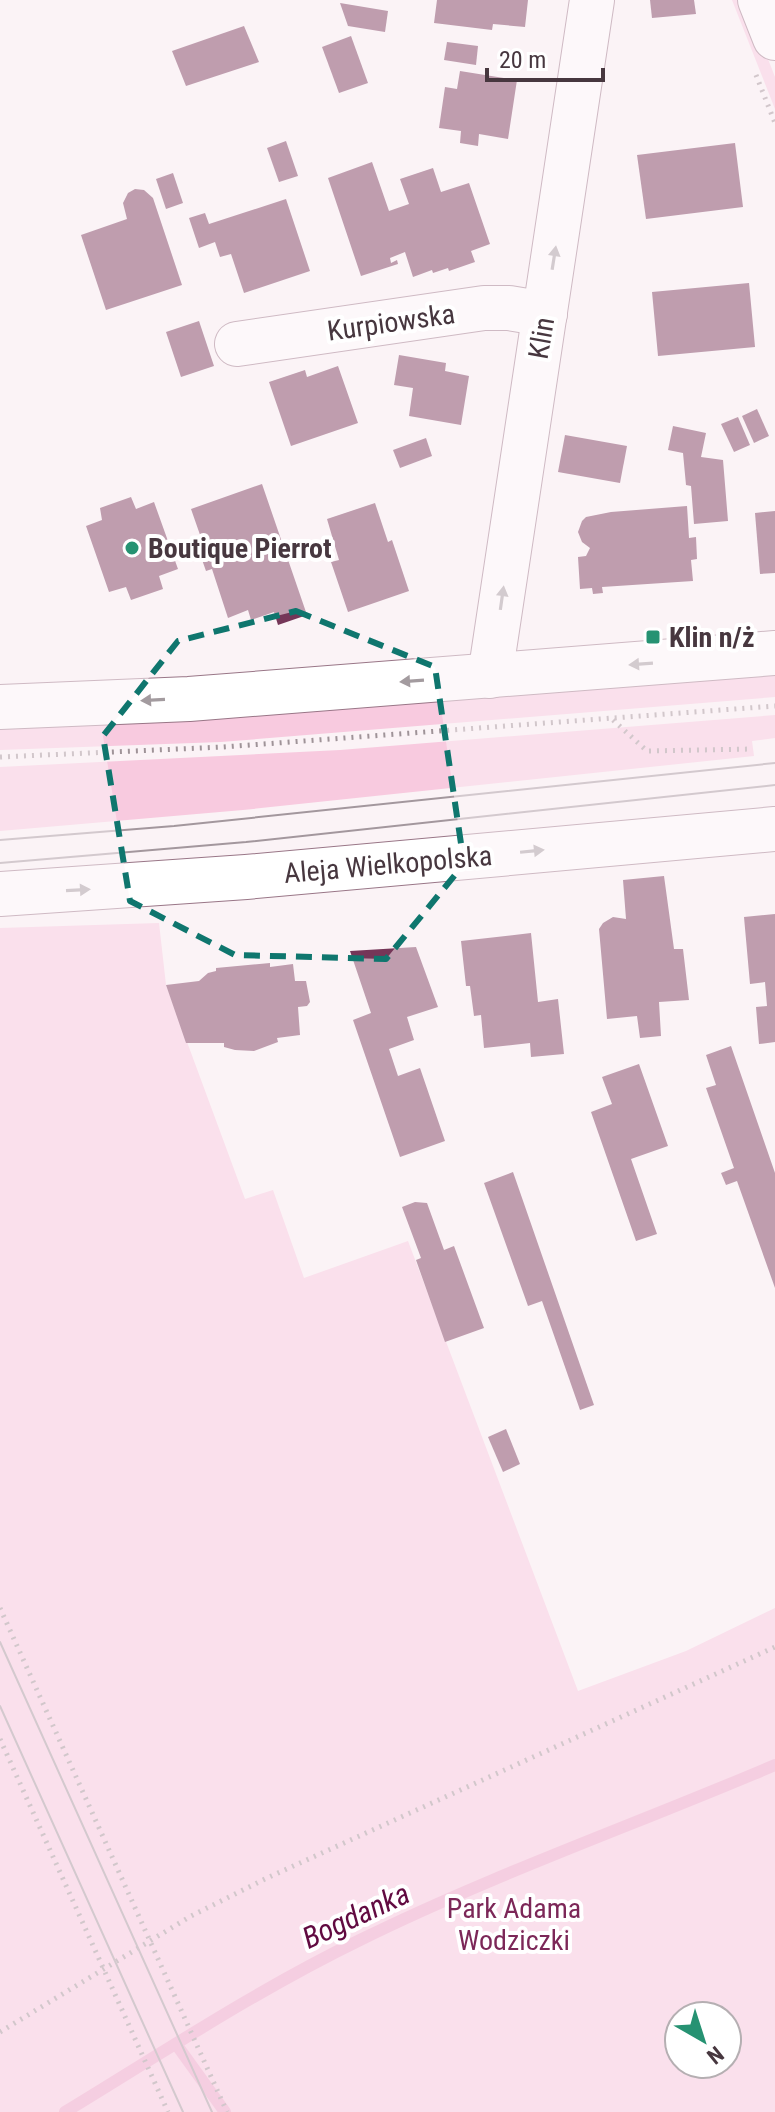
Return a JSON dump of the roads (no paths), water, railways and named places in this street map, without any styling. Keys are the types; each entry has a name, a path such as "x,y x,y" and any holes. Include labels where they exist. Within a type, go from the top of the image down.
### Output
{"street":[{"name":"Klin","path":"490,676 592,0"},
{"path":"760,0 775,38"},
{"name":"Kurpiowska","path":"237,344 484,308 509,308 545,314"},
{"path":"0,707 189,699 775,653"},
{"name":"Aleja Wielkopolska","path":"0,894 260,876 775,829"}],"waterway":[{"name":"Bogdanka","path":"65,2112 247,2001 360,1940 514,1871 775,1765"},
{"path":"176,2044 225,2112"}],"tram line":[{"path":"0,840 174,826 775,763"},
{"path":"0,863 246,842 775,785"},
{"path":"0,1642 212,2112"},
{"path":"0,1706 183,2112"}],"place":[{"name":"Boutique Pierrot","path":"132,548"},
{"name":"Klin n/ż","path":"653,637"}],"park label":[{"name":"Park Adama Wodziczki","path":"514,1924"}]}
